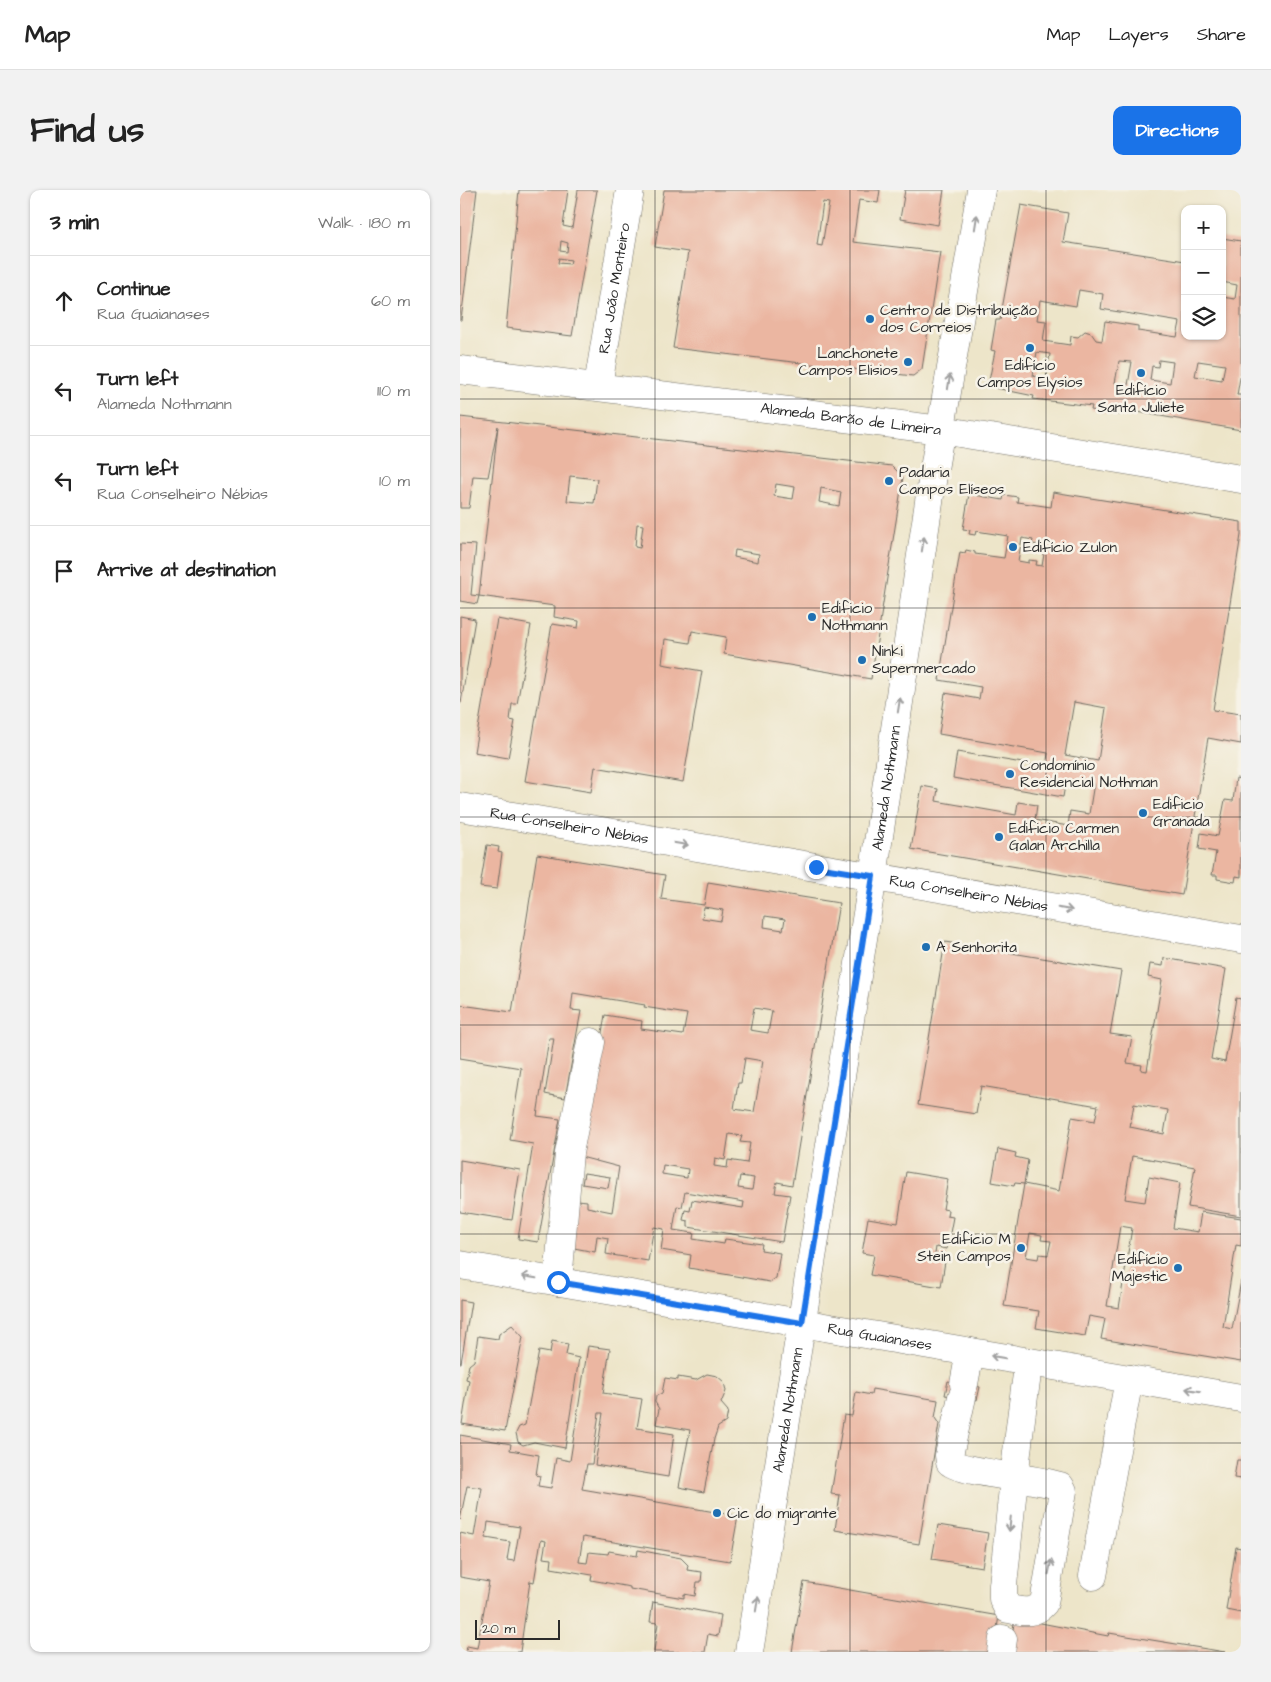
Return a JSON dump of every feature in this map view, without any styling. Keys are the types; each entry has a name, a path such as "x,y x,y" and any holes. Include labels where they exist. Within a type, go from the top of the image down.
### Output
{"street":[{"name":"Rua João Monteiro","path":"598,386 630,190"},
{"name":"Alameda Nothmann","path":"749,1652 873,876 941,430 981,190"},
{"name":"Alameda Barão de Limeira","path":"460,370 941,430 1241,479"},
{"name":"Rua Conselheiro Nébias","path":"460,808 1241,938"},
{"path":"559,1271 569,1153 591,1042"},
{"name":"Rua Guaianases","path":"460,1265 559,1271 802,1323 1241,1398"},
{"path":"970,1352 949,1456 950,1462 956,1467 1015,1476 1029,1362"},
{"path":"1094,1576 1129,1379"}],"building":[{"path":"460,190 477,190 461,320 460,320"},
{"path":"519,190 568,190 563,226 572,228 578,190 597,190 572,336 506,328","holes":["561,241 568,243 567,252 560,251","559,258 571,260 570,264 558,263"]},
{"path":"664,190 880,190 878,203 859,200 853,242 940,252 922,369 913,376 673,348 688,252 655,247","holes":["823,202 829,203 822,246 817,245"]},
{"path":"905,190 944,190 938,225 900,219"},
{"path":"1021,205 1068,213 1063,242 1181,260 1181,340 1226,340 1226,298 1235,299 1237,285 1226,283 1226,239 1241,241 1241,372 1237,395 1241,395 1241,430 1120,409 1120,415 1091,410 1092,406 1033,399 1034,396 995,388 989,381 995,351 991,350 996,320 1000,320","holes":["1079,290 1103,294 1101,309 1180,322 1177,337 1138,331 1138,326 1105,321 1102,341 1096,340 1091,333 1085,331 1078,337 1071,336 1070,345 1043,341 1046,321 1037,320 1040,300 1076,306","1037,352 1050,354 1046,379 1033,376","1159,360 1173,362 1170,383 1150,380 1152,366 1158,367","1119,361 1132,362 1128,385 1115,383","1198,361 1225,365 1222,380 1195,376"]},
{"path":"460,417 892,466 903,477 871,679 724,654 726,637 692,631 690,643 665,639 662,664 702,671 683,782 595,767 591,792 525,781 552,624 578,628 579,621 554,617 555,606 479,596 498,426 488,477 473,476 469,508 460,508","holes":["570,476 597,479 594,503 567,501","776,484 795,487 793,499 774,496","821,488 841,492 839,506 819,502","637,524 643,525 640,548 635,547","735,550 759,554 758,562 734,557"]},
{"path":"1053,492 1241,522 1241,535 1213,710 1241,714 1241,744 1208,738 1182,895 911,849 922,786 938,789 936,801 1016,815 1018,802 1037,805 1035,820 1068,826 1070,811 1089,814 1094,783 1066,779 1063,797 953,778 957,752 1046,767 1048,753 939,734 945,693 979,699 981,687 939,680 960,552 965,553 966,550 975,552 975,554 1004,558 1008,536 976,531 975,535 969,534 970,530 963,529 969,494 1003,500 1004,495 1018,497 1017,502 1051,507","holes":["1022,538 1033,540 1032,544 1040,545 1041,541 1046,542 1042,566 1036,565 1037,561 1029,560 1029,563 1018,561","1074,702 1106,708 1098,761 1065,755"]},
{"path":"460,544 476,545 471,595 479,596 477,604 460,601"},
{"path":"460,616 475,619 461,703 460,703"},
{"path":"497,619 531,625 517,704 512,704 510,720 515,721 508,758 474,752"},
{"path":"1236,778 1241,779 1241,877 1236,876 1235,882 1217,879 1217,875 1212,875 1216,852 1199,849 1201,833 1218,836 1225,800 1233,801"},
{"path":"487,845 499,847 498,852 502,853 497,889 480,887"},
{"path":"537,854 665,875 661,899 704,905 708,882 839,903 792,1185 777,1182 775,1193 790,1195 782,1242 688,1227 688,1221 683,1220 685,1210 690,1211 692,1200 743,1208 744,1202 685,1192 682,1207 677,1206 673,1230 694,1233 693,1239 724,1244 725,1239 762,1244 761,1250 780,1253 776,1278 770,1282 689,1268 691,1255 661,1250 664,1229 654,1227 648,1261 606,1254 608,1238 597,1236 595,1252 574,1248 569,1199 587,1201 587,1207 612,1212 619,1167 581,1157 605,1015 642,1021 641,1029 683,1035 687,1014 573,993 571,1010 581,1011 565,1098 545,1094 554,1038 549,1038 537,1116 560,1119 538,1242 518,1239 533,1144 510,1140 521,1068 460,1058 461,1005 512,1012","holes":["704,907 723,910 721,921 702,918","765,916 785,919 783,930 764,927","754,1008 772,1011 768,1033 750,1030","745,1058 763,1061 754,1112 734,1109 738,1083 741,1083","729,1134 742,1136 740,1142 750,1143 747,1163 728,1160 727,1168 714,1166 715,1158 725,1160","663,1165 688,1169 687,1178 662,1174","740,1176 754,1178 752,1190 738,1188"]},
{"path":"945,942 1121,971 1110,1034 1132,1037 1127,1063 1142,1065 1141,1070 1147,1071 1162,980 1148,977 1150,964 1163,966 1164,958 1226,969 1211,1059 1225,1062 1236,998 1241,999 1241,1216 1188,1207 1195,1167 1132,1156 1125,1199 1145,1202 1149,1177 1180,1183 1173,1228 1198,1232 1201,1212 1241,1218 1241,1246 1236,1245 1223,1327 1232,1329 1241,1281 1241,1362 1101,1339 1105,1319 1089,1316 1085,1336 1036,1328 1039,1311 1004,1306 1024,1184 1059,1191 1072,1117 1095,1121 1098,1106 981,1086 976,1114 918,1105","holes":["1134,1104 1168,1110 1164,1134 1130,1127","1120,1226 1132,1228 1119,1308 1107,1306","1030,1233 1042,1235 1041,1240 1051,1241 1048,1255 1039,1254 1038,1259 1026,1257"]},
{"path":"998,1149 1016,1153 1015,1157 1028,1160 1024,1184 1015,1183 1014,1186 992,1182"},
{"path":"460,1160 520,1170 512,1220 460,1212"},
{"path":"906,1172 948,1179 943,1209 948,1210 947,1216 953,1217 947,1249 936,1247 935,1254 946,1255 941,1287 870,1275 874,1255 862,1253 868,1218 898,1223"},
{"path":"584,1173 610,1177 608,1188 582,1184"},
{"path":"460,1300 471,1302 461,1363 460,1363"},
{"path":"512,1325 523,1337 505,1431 462,1424 469,1380 466,1379 469,1365 474,1361 478,1336 498,1339 499,1334"},
{"path":"552,1341 568,1344 566,1355 579,1358 565,1448 534,1442 523,1445 518,1442 516,1433 519,1427 525,1425 539,1351 550,1353"},
{"path":"588,1346 610,1349 603,1393 642,1399 637,1428 674,1434 668,1477 595,1465 603,1413 599,1413 592,1464 587,1464 582,1489 738,1516 730,1561 583,1537 579,1562 587,1563 589,1552 608,1554 609,1551 637,1556 638,1550 681,1558 688,1565 687,1570 702,1572 701,1582 697,1582 695,1596 684,1594 684,1598 630,1589 630,1587 591,1580 592,1575 551,1568 552,1559 543,1558 546,1541 541,1540 534,1582 530,1581 520,1652 466,1652 467,1646 477,1648 489,1582 460,1577 460,1533 474,1536 482,1488 467,1486 460,1520 460,1435 511,1444 510,1450 539,1455 536,1475 540,1476 538,1486 551,1488 556,1458 570,1461","holes":["488,1522 520,1527 514,1561 507,1560 510,1542 486,1538"]},
{"path":"707,1374 717,1376 724,1382 726,1391 721,1403 728,1411 726,1422 718,1427 714,1439 704,1492 679,1487 690,1430 656,1424 659,1409 655,1402 656,1396 662,1393 665,1378 678,1380 678,1377 696,1380"},
{"path":"948,1381 980,1387 977,1400 945,1395"},
{"path":"872,1389 938,1400 935,1418 939,1424 919,1544 835,1530 840,1495 831,1494 844,1415 852,1416 856,1392 871,1395"},
{"path":"1237,1460 1241,1460 1241,1479 1234,1478"},
{"path":"938,1525 988,1533 982,1567 932,1559"},
{"path":"1236,1547 1241,1548 1241,1613 1226,1610"},
{"path":"804,1582 999,1616 993,1652 792,1652"},
{"path":"653,1602 721,1615 718,1636 708,1634 705,1652 654,1652 658,1623 650,1622"},
{"path":"1015,1618 1108,1636 1109,1633 1225,1652 1009,1652"}],"place":[{"name":"Centro de Distribuição dos Correios","path":"870,319"},
{"name":"Edifício Campos Elysios","path":"1030,348"},
{"name":"Lanchonete Campos Elisios","path":"908,362"},
{"name":"Edifício Santa Juliete","path":"1141,373"},
{"name":"Padaria Campos Elíseos","path":"889,481"},
{"name":"Edifício Zulon","path":"1013,547"},
{"name":"Edificio Nothmann","path":"812,617"},
{"name":"Ninki Supermercado","path":"862,660"},
{"name":"Condomínio Residencial Nothman","path":"1010,774"},
{"name":"Edificio Granada","path":"1143,813"},
{"name":"Edificio Carmen Galan Archilla","path":"999,837"},
{"name":"A Senhorita","path":"926,947"},
{"name":"Edifício M Stein Campos","path":"1021,1248"},
{"name":"Edifício Majestic","path":"1178,1268"},
{"name":"Cic do migrante","path":"717,1513"}],"route":[{"path":"558,1282 802,1323 873,876 816,867"}]}
